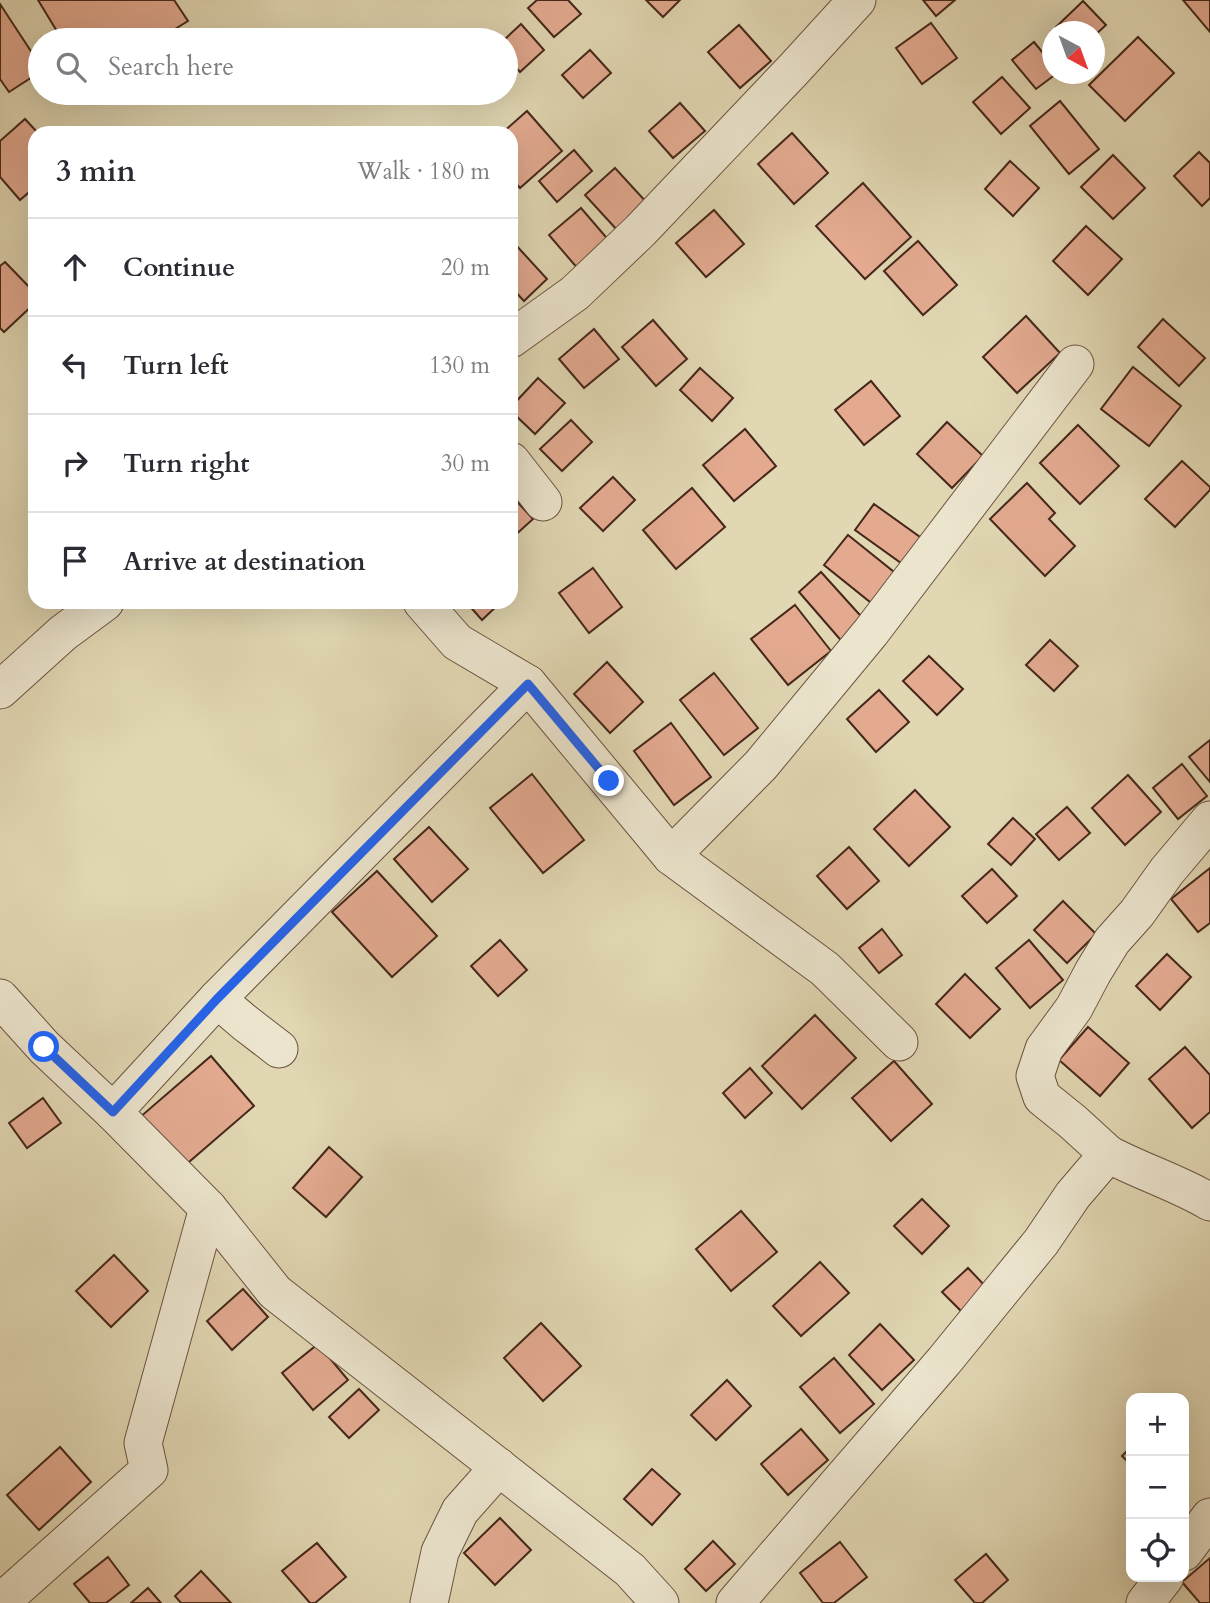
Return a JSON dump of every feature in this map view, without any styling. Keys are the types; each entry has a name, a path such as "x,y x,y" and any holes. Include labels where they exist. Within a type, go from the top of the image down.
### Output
{"street":[{"path":"518,334 575,293 640,231 857,0"},
{"path":"671,856 761,765 871,632 1075,365"},
{"path":"518,470 543,502"},
{"path":"0,690 63,633 96,609"},
{"path":"428,609 457,642 528,684 671,856 825,969 900,1042"},
{"path":"113,1112 217,999 528,684"},
{"path":"1210,820 1112,941 1074,1008 1044,1049 1035,1076 1042,1097 1108,1154 1210,1202"},
{"path":"0,998 44,1047 208,1208 275,1292 629,1570 660,1603"},
{"path":"217,999 279,1048"},
{"path":"735,1603 944,1361 1041,1242 1073,1195 1108,1154"},
{"path":"0,1603 149,1470 144,1443 208,1208"},
{"path":"429,1603 440,1552 460,1510 499,1467"},
{"path":"1189,1545 1210,1517"},
{"path":"1145,1603 1161,1582"}],"building":[{"path":"38,0 174,0 188,21 177,28 55,28"},
{"path":"537,0 568,0 581,14 554,37 528,8"},
{"path":"646,0 680,0 663,17"},
{"path":"923,0 955,0 936,16"},
{"path":"1183,0 1210,0 1210,32"},
{"path":"1083,1 1102,21 1062,21"},
{"path":"0,4 28,47 28,80 9,92 0,79"},
{"path":"931,23 957,58 922,84 896,48"},
{"path":"521,24 544,50 520,72 518,70 517,28"},
{"path":"739,25 771,61 740,88 708,52"},
{"path":"1138,37 1174,73 1125,121 1089,85 1105,84 1105,69"},
{"path":"1034,42 1042,52 1043,84 1036,89 1012,60"},
{"path":"590,50 611,73 583,98 562,75"},
{"path":"1002,77 1030,108 1001,134 973,102"},
{"path":"1060,101 1099,149 1069,174 1030,126"},
{"path":"680,103 705,131 673,158 649,131"},
{"path":"527,111 562,151 520,188 518,126 510,126"},
{"path":"25,119 32,126 28,126 28,193 20,200 0,177 0,141"},
{"path":"792,133 828,173 794,204 758,164"},
{"path":"574,150 592,171 557,202 539,181"},
{"path":"1199,152 1210,163 1210,198 1202,206 1174,176"},
{"path":"1113,155 1145,188 1113,219 1081,187"},
{"path":"1010,161 1039,188 1013,216 985,189"},
{"path":"615,168 648,204 618,231 585,195"},
{"path":"863,183 911,237 865,279 816,226"},
{"path":"581,208 611,243 579,270 549,235"},
{"path":"714,210 744,244 706,277 676,243"},
{"path":"1086,226 1122,259 1088,295 1053,261"},
{"path":"918,241 957,285 923,315 884,271"},
{"path":"518,247 547,279 524,301 518,295"},
{"path":"5,262 28,286 28,310 4,332 0,328 0,266"},
{"path":"1026,316 1060,353 1017,393 983,357"},
{"path":"1163,319 1205,358 1179,386 1138,347"},
{"path":"653,320 687,359 656,386 622,347"},
{"path":"594,329 619,359 584,388 559,359"},
{"path":"1133,367 1181,406 1149,446 1101,409"},
{"path":"700,368 733,398 712,421 680,390"},
{"path":"538,378 565,403 535,434 518,418 518,399"},
{"path":"871,381 900,416 864,445 835,410"},
{"path":"571,420 592,442 562,471 540,449"},
{"path":"947,422 983,456 952,488 917,454"},
{"path":"1078,425 1119,466 1080,504 1040,463"},
{"path":"745,429 776,466 734,501 703,465"},
{"path":"1182,461 1210,490 1175,527 1145,499"},
{"path":"613,477 635,500 603,531 580,508"},
{"path":"1027,483 1055,513 1049,519 1075,546 1045,576 990,519"},
{"path":"692,488 725,527 676,569 643,530"},
{"path":"518,503 533,519 518,533"},
{"path":"874,504 927,542 908,568 855,530"},
{"path":"848,535 899,576 875,606 824,565"},
{"path":"593,568 622,607 589,633 559,593"},
{"path":"821,572 868,624 845,645 799,592"},
{"path":"795,605 831,651 788,685 751,639"},
{"path":"472,609 494,609 482,620"},
{"path":"1050,640 1078,666 1054,691 1026,665"},
{"path":"929,656 963,689 937,715 903,681"},
{"path":"607,662 643,702 610,733 574,694"},
{"path":"714,673 758,728 724,755 680,700"},
{"path":"879,690 909,722 876,752 847,719"},
{"path":"671,723 711,777 674,805 634,751"},
{"path":"1210,740 1210,782 1189,757"},
{"path":"1182,764 1207,796 1178,819 1153,788"},
{"path":"532,774 584,840 543,873 490,808"},
{"path":"1128,775 1161,812 1125,845 1092,808"},
{"path":"915,790 950,827 909,866 874,829"},
{"path":"1067,807 1090,833 1059,860 1036,834"},
{"path":"1013,818 1035,839 1011,865 988,844"},
{"path":"429,827 468,869 432,902 394,859"},
{"path":"849,847 879,881 847,909 817,876"},
{"path":"1210,868 1210,923 1198,932 1171,899"},
{"path":"992,869 1017,896 987,923 962,896"},
{"path":"377,871 437,936 392,977 332,912"},
{"path":"1063,901 1096,934 1067,963 1034,930"},
{"path":"882,929 902,955 879,973 859,948"},
{"path":"500,940 527,970 498,996 471,966"},
{"path":"1029,940 1063,980 1030,1008 996,968"},
{"path":"1167,954 1191,977 1160,1010 1136,986"},
{"path":"965,974 1000,1009 970,1038 936,1004"},
{"path":"815,1015 856,1058 802,1109 762,1066"},
{"path":"1088,1027 1129,1063 1100,1096 1059,1060"},
{"path":"1185,1047 1210,1075 1210,1112 1192,1128 1149,1079"},
{"path":"211,1056 254,1106 182,1168 139,1118"},
{"path":"894,1061 932,1104 891,1141 852,1098"},
{"path":"750,1068 772,1093 745,1118 723,1093"},
{"path":"43,1098 61,1123 27,1148 9,1123"},
{"path":"329,1147 362,1177 326,1217 293,1188"},
{"path":"922,1199 949,1226 922,1254 894,1226"},
{"path":"741,1211 777,1252 731,1291 696,1249"},
{"path":"114,1255 148,1291 111,1327 76,1291"},
{"path":"820,1262 849,1293 801,1336 773,1306"},
{"path":"968,1268 988,1289 963,1313 942,1292"},
{"path":"243,1289 268,1317 232,1350 207,1321"},
{"path":"541,1323 581,1366 543,1401 504,1358"},
{"path":"880,1324 914,1360 882,1390 849,1355"},
{"path":"318,1344 348,1380 313,1410 282,1373"},
{"path":"834,1358 874,1404 840,1433 800,1387"},
{"path":"727,1380 751,1406 716,1440 691,1415"},
{"path":"359,1389 379,1410 349,1438 329,1417"},
{"path":"801,1429 828,1460 788,1495 761,1464"},
{"path":"60,1447 91,1482 39,1530 7,1495"},
{"path":"652,1469 680,1494 652,1525 624,1499"},
{"path":"500,1518 531,1550 495,1585 464,1553"},
{"path":"713,1541 735,1564 706,1591 685,1569"},
{"path":"840,1542 867,1577 834,1603 823,1603 800,1573"},
{"path":"317,1543 346,1577 315,1603 310,1603 282,1571"},
{"path":"986,1554 1008,1580 982,1603 975,1603 955,1580"},
{"path":"108,1557 129,1585 106,1603 90,1603 74,1584"},
{"path":"1210,1558 1210,1603 1200,1603 1182,1582 1189,1582 1189,1576"},
{"path":"201,1571 231,1603 181,1603 175,1596"},
{"path":"148,1588 161,1603 131,1603"}],"route":[{"path":"44,1047 113,1112 217,999 528,684 609,781"}]}
